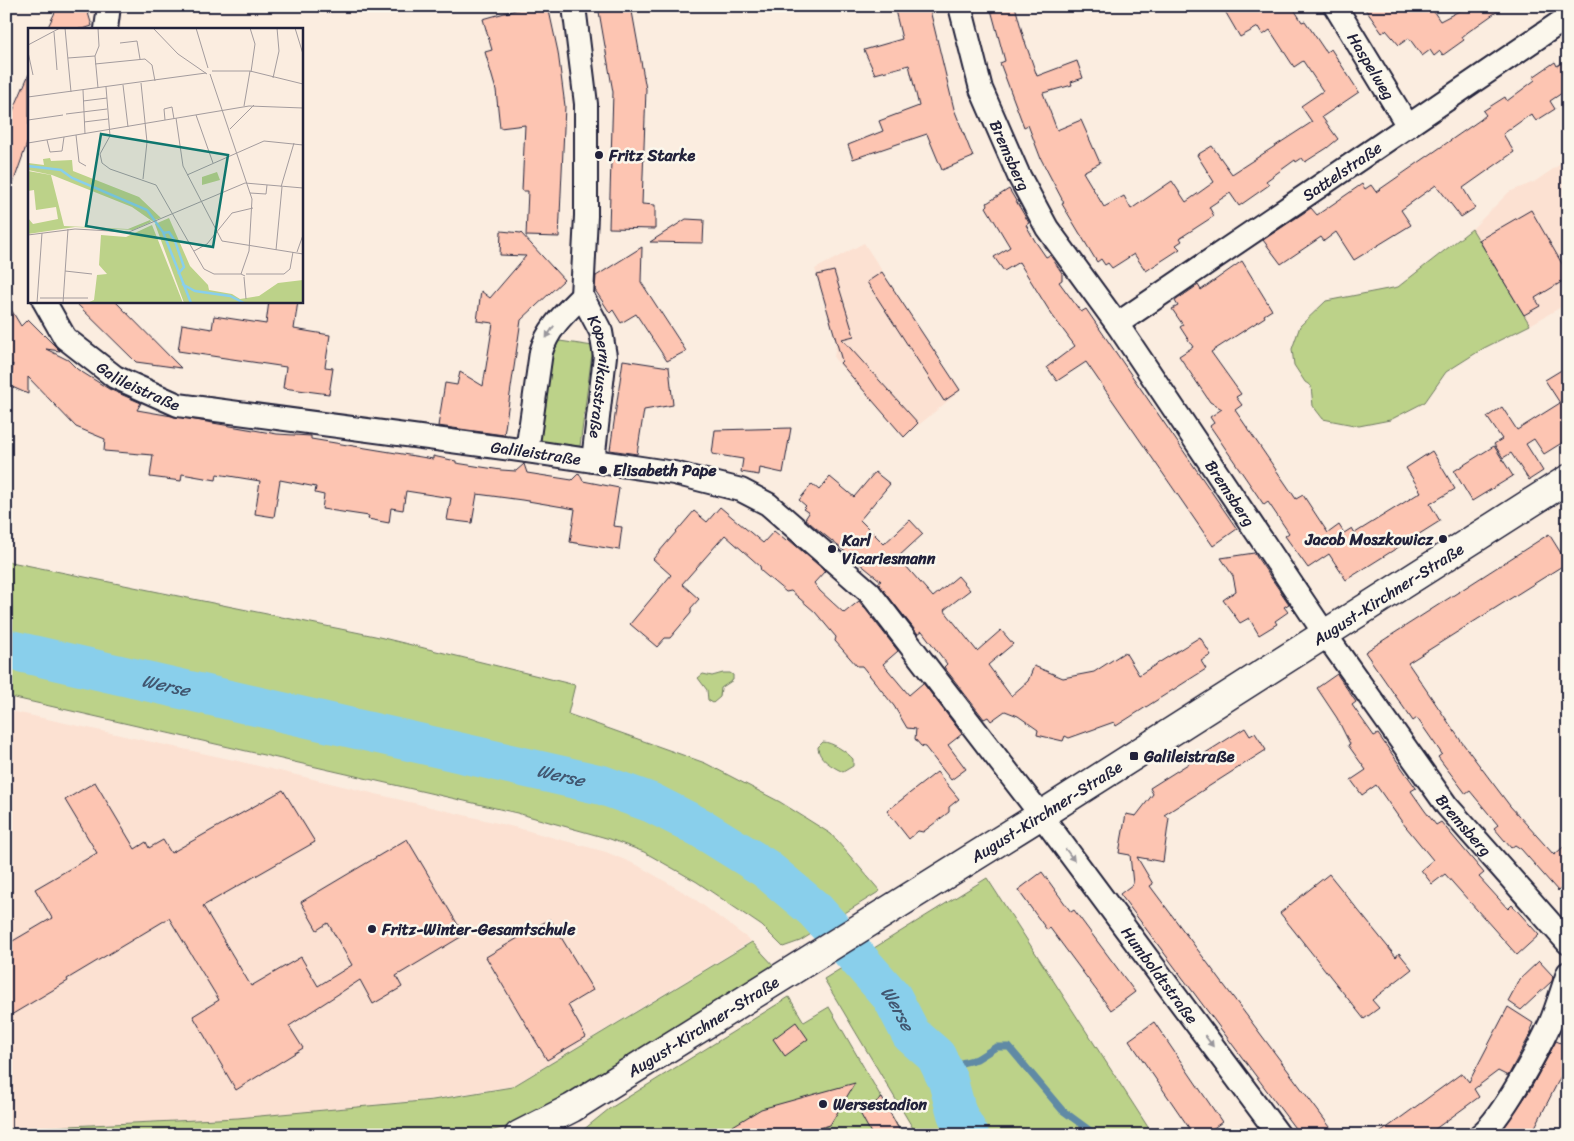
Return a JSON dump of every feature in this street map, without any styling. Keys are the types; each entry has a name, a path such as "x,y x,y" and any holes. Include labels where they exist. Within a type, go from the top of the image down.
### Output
{"street":[{"path":"106,28 110,6"},
{"name":"Kopernikusstraße","path":"574,6 586,104 586,216 582,296 601,332 605,356 593,461"},
{"name":"Bremsberg","path":"960,6 981,89 1019,176 1047,228 1117,324 1324,634 1447,806 1568,944"},
{"name":"Haspelweg","path":"1335,6 1408,126"},
{"name":"Sattelstraße","path":"1117,324 1568,17"},
{"name":"Kopernikusstraße","path":"527,451 541,352 545,338 553,326 582,296"},
{"name":"Galileistraße","path":"45,302 65,338 115,377 178,405 527,451 674,473 712,481 741,490 768,504 869,592 1041,816"},
{"name":"August-Kirchner-Straße","path":"519,1135 572,1108 1041,816 1568,480"},
{"name":"Humboldtstraße","path":"1041,816 1279,1135"},
{"path":"1480,1135 1489,1128 1559,1026 1568,973"}],"shaded area":[{"path":"1568,159 1568,303 1530,325 1472,229 1509,192 1534,182"},
{"path":"864,243 960,391 904,437 834,358 836,342 815,269"},
{"name":"Fritz-Winter-Gesamtschule","path":"6,710 229,759 514,827 606,852 637,865 692,897 751,941 512,1086 433,1099 239,1118 6,1128"}],"green space":[{"path":"1472,229 1530,325 1484,348 1446,372 1425,402 1390,420 1359,426 1323,419 1313,406 1311,386 1305,382 1294,365 1292,349 1300,326 1326,301 1398,287"},
{"path":"553,340 593,346 580,446 540,441"},
{"path":"6,561 375,636 575,685 568,714 705,763 780,802 831,834 880,891 800,941 783,947 762,926 697,882 644,852 610,839 517,813 6,696"},
{"path":"723,673 733,675 733,680 721,688 720,697 713,703 708,700 707,690 698,678 703,674 712,676"},
{"path":"823,742 827,742 847,753 853,759 853,766 843,772 827,762 820,755 818,747"},
{"path":"987,878 1153,1135 917,1135 824,979"},
{"path":"752,942 776,968 565,1101 503,1128 470,1135 337,1135 337,1130 277,1135 6,1135 6,1129 238,1118 433,1100 512,1087"},
{"path":"789,997 804,1022 829,1007 903,1135 577,1135 609,1109"}],"building":[{"path":"58,6 86,6 92,26 86,28 47,28"},
{"path":"518,6 548,6 558,52 565,106 559,237 526,236 528,191 522,191 525,125 500,128 496,90 485,52 492,50 483,19 519,9"},
{"path":"598,6 631,6 646,89 642,204 655,205 655,229 609,228 613,92"},
{"path":"894,6 929,6 954,109 973,157 942,170 927,134 853,159 848,145 883,131 879,121 919,106 909,65 875,74 864,50 902,39"},
{"path":"990,6 1015,6 1037,76 1077,61 1083,78 1071,82 1072,85 1043,93 1057,130 1081,120 1100,163 1083,172 1104,207 1124,196 1131,209 1172,181 1186,202 1214,182 1197,155 1212,146 1232,174 1312,122 1301,106 1323,91 1303,61 1294,67 1270,30 1263,35 1258,27 1240,37 1222,6 1292,6 1302,22 1305,21 1326,52 1331,49 1359,92 1322,117 1338,139 1327,148 1305,162 1302,158 1296,162 1295,160 1266,181 1269,185 1239,206 1230,193 1209,207 1214,216 1180,238 1182,241 1176,245 1180,249 1146,271 1134,254 1112,268 1108,263 1105,265 1101,259 1097,262 1062,204 1064,203 1041,159 1028,125 1024,127 1000,63 1005,61"},
{"path":"1363,6 1430,6 1440,21 1469,6 1505,6 1468,32 1462,37 1464,40 1443,55 1440,51 1434,56 1430,50 1422,56 1409,38 1399,45 1386,30 1382,33"},
{"path":"1568,59 1568,89 1550,101 1555,109 1536,121 1531,114 1503,134 1514,152 1463,188 1475,208 1461,217 1436,185 1401,210 1411,225 1354,260 1336,232 1324,241 1321,237 1281,264 1263,240 1311,208 1317,215 1362,184 1365,189 1371,185 1376,192 1480,120 1486,115 1483,111 1505,97 1507,101 1535,80 1533,77 1555,62 1557,66"},
{"path":"28,76 28,141 9,195 6,195 6,127"},
{"path":"1009,189 1029,223 1026,225 1035,241 1046,257 1050,255 1062,273 1062,280 1059,282 1081,312 1086,309 1237,529 1213,546 1086,362 1057,381 1047,367 1075,346 1052,315 1019,262 1004,271 994,257 1010,247 986,207 987,203"},
{"path":"1531,210 1568,274 1568,278 1535,298 1540,306 1524,315 1479,240"},
{"path":"686,219 704,220 703,243 650,242"},
{"path":"501,231 521,233 564,280 521,320 504,435 438,426 445,383 457,385 460,372 483,386 493,323 477,321 481,291 490,298 526,256 500,255"},
{"path":"642,247 641,282 686,351 667,361 636,314 621,323 613,310 610,313 595,290 596,276"},
{"path":"1242,261 1272,310 1264,315 1265,317 1211,352 1241,394 1236,397 1242,405 1235,410 1296,499 1303,495 1328,533 1339,525 1344,533 1352,528 1355,533 1421,492 1406,468 1432,451 1455,489 1430,504 1440,521 1346,580 1329,554 1308,568 1285,536 1289,533 1268,502 1264,505 1210,426 1214,423 1210,417 1222,409 1210,402 1179,356 1193,347 1180,327 1183,325 1172,309 1178,306 1175,301 1198,285 1201,290"},
{"path":"834,271 854,336 842,339 918,423 904,437 840,363 842,361 817,275"},
{"path":"882,272 960,390 944,401 867,282"},
{"path":"6,301 21,326 28,319 60,351 46,349 68,360 77,369 109,389 141,403 137,410 277,434 311,436 311,439 433,459 433,456 456,461 456,463 501,470 516,471 524,464 527,473 572,480 579,473 583,481 619,488 613,526 622,527 619,550 570,542 575,509 522,500 477,494 472,523 447,520 451,498 406,491 403,510 391,508 389,523 368,519 369,516 322,509 324,495 315,493 316,487 280,480 274,517 255,514 260,481 217,474 216,480 182,474 181,481 150,477 153,455 104,451 105,439 76,427 28,377 28,394 10,386 13,364 6,368"},
{"path":"75,302 116,302 181,368 136,362"},
{"path":"269,302 298,302 294,329 330,335 325,367 333,368 329,394 283,388 286,367 178,351 182,324 212,329 214,316 266,324"},
{"path":"623,360 669,367 673,405 644,410 637,454 610,450"},
{"path":"1568,366 1568,439 1544,454 1534,439 1526,444 1543,471 1529,480 1511,453 1503,458 1494,444 1502,439 1487,417 1502,407 1517,430 1560,403 1545,380"},
{"path":"791,428 783,473 760,468 759,475 741,472 743,459 712,454 715,430"},
{"path":"1494,446 1513,476 1472,501 1454,471"},
{"path":"875,472 890,484 860,520 884,544 910,520 923,534 898,557 933,597 958,576 970,590 944,610 977,651 1001,630 1013,644 988,665 1011,696 1028,681 1034,666 1063,678 1094,672 1125,652 1139,675 1200,637 1211,655 1201,661 1206,669 1116,726 1114,722 1069,738 1065,736 1063,741 1037,735 1038,730 1018,716 1005,711 991,721 988,717 984,719 944,667 947,664 922,631 918,634 878,583 881,581 805,519 809,513 803,509 806,506 799,500 812,484 819,490 830,477 854,497"},
{"path":"720,507 763,543 774,531 786,541 788,539 825,571 814,583 844,613 859,601 898,651 883,664 909,695 923,683 962,734 948,745 966,769 951,780 925,747 921,746 915,739 916,729 907,728 894,706 862,666 857,666 835,641 836,637 815,612 791,591 786,592 761,571 760,566 725,535 682,584 699,599 691,608 691,613 670,638 665,638 657,647 630,624 671,575 653,559 694,511 707,522"},
{"path":"1549,534 1567,563 1408,663 1461,741 1510,806 1554,855 1568,843 1568,882 1558,891 1521,849 1515,845 1511,848 1494,828 1498,825 1470,791 1466,794 1438,757 1442,754 1417,718 1413,721 1365,652"},
{"path":"1254,553 1289,604 1284,607 1288,612 1275,621 1277,624 1259,635 1249,618 1240,623 1223,600 1236,591 1233,576 1221,558"},
{"path":"1337,674 1356,702 1352,705 1374,736 1378,734 1416,788 1411,791 1425,811 1436,825 1441,822 1484,873 1479,877 1508,909 1512,905 1539,935 1517,955 1445,874 1432,884 1421,870 1433,860 1402,822 1376,785 1362,795 1351,780 1366,770 1348,745 1350,744 1337,718 1317,688"},
{"path":"1245,728 1250,736 1255,733 1266,750 1164,815 1169,818 1163,862 1137,857 1153,884 1150,886 1336,1135 1300,1135 1120,894 1133,884 1130,855 1119,853 1126,814 1136,816 1153,794 1150,788"},
{"path":"937,772 959,799 949,807 949,812 923,832 918,831 909,839 887,811"},
{"path":"95,782 135,849 146,842 149,848 163,840 171,853 283,790 315,842 203,906 251,986 301,957 318,986 352,965 328,923 317,930 301,902 407,839 464,935 396,976 402,987 373,1004 360,980 289,1026 303,1048 236,1090 193,1016 219,1000 169,918 6,1018 6,945 52,918 35,889 97,853 65,800"},
{"path":"1042,872 1071,912 1074,910 1135,992 1111,1010 1050,928 1047,930 1018,890"},
{"path":"1329,874 1396,957 1399,953 1412,969 1372,1000 1379,1008 1364,1019 1280,913"},
{"path":"550,919 593,990 568,1005 586,1037 547,1060 486,957"},
{"path":"1539,961 1553,976 1552,981 1521,1010 1508,1001 1520,979"},
{"path":"1508,1007 1533,1023 1530,1030 1532,1031 1508,1076 1498,1071 1474,1089 1479,1097 1427,1135 1377,1135 1462,1073 1469,1082"},
{"path":"796,1022 808,1039 785,1056 773,1039"},
{"path":"1154,1022 1222,1122 1204,1135 1194,1135 1129,1040"},
{"path":"1556,1041 1568,1046 1568,1074 1563,1072 1531,1135 1499,1135 1530,1090"},
{"name":"Wersestadion","path":"855,1083 830,1125 797,1135 718,1135 761,1109"},
{"path":"882,1098 902,1135 872,1135 860,1113"}],"waterway":[{"name":"Werse","path":"6,649 602,785 652,803 701,828 765,868 815,910 892,997 911,1034 936,1056 948,1081 957,1114 969,1135"},
{"path":"942,1068 977,1059 996,1047 1009,1047 1062,1110 1096,1135"}],"place":[{"name":"Fritz Starke","path":"599,155"},
{"name":"Elisabeth Pape","path":"603,470"},
{"name":"Jacob Moszkowicz","path":"1443,539"},
{"name":"Karl Vicariesmann","path":"832,549"},
{"name":"Galileistraße","path":"1134,756"},
{"name":"Fritz-Winter-Gesamtschule","path":"372,929"},
{"name":"Wersestadion","path":"823,1104"}]}
